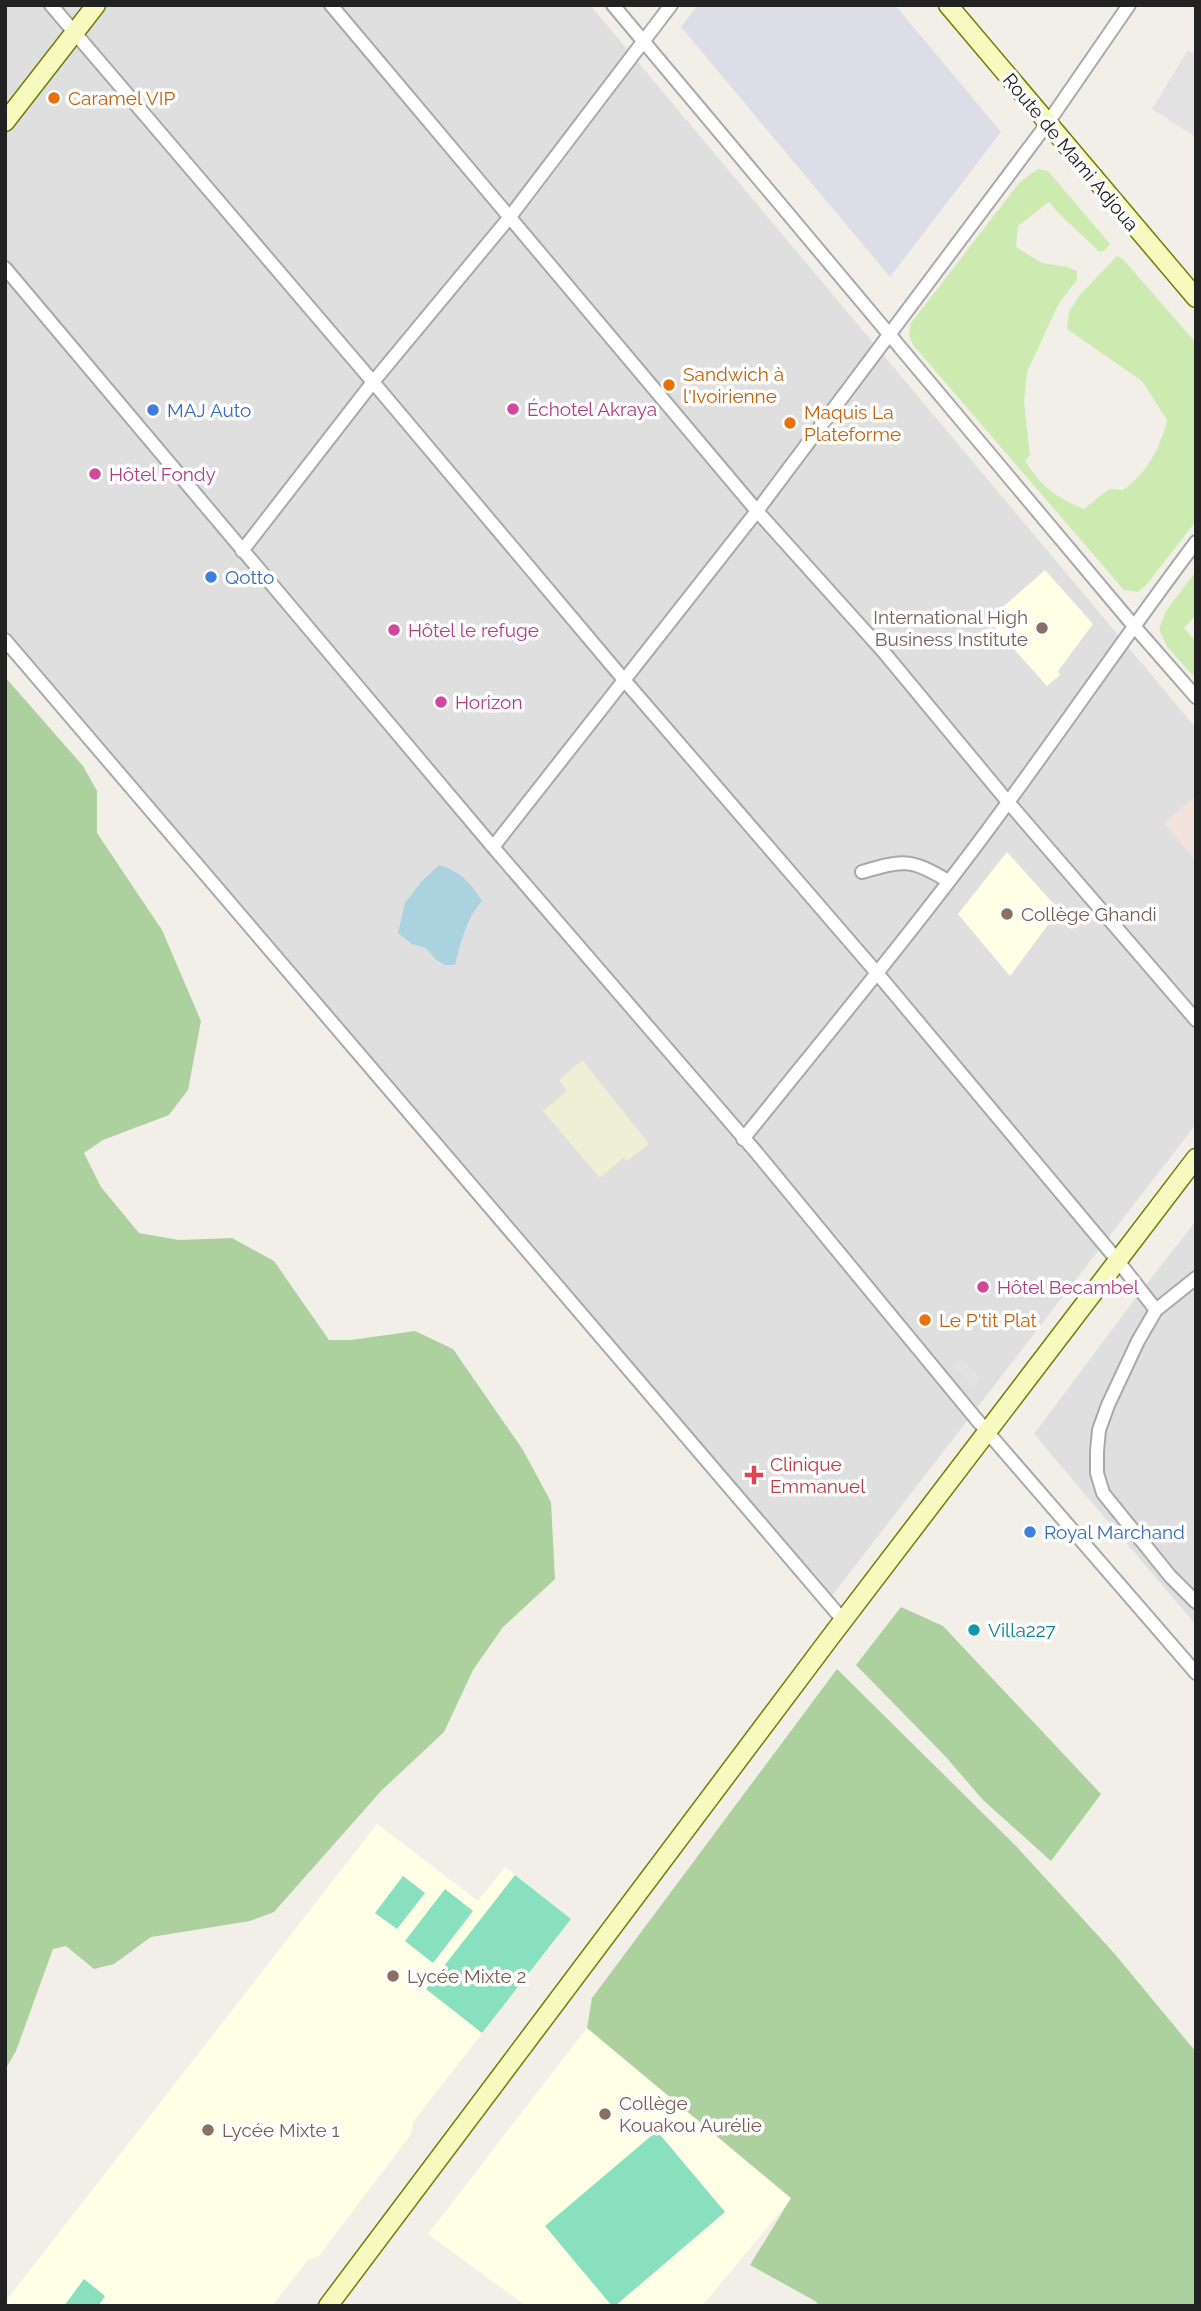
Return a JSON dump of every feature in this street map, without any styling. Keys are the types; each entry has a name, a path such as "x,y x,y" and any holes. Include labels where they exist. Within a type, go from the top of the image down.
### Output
{"street":[{"path":"51,5 625,681 877,973 1156,1310"},
{"path":"5,122 96,5"},
{"path":"331,5 757,511 882,650 1008,802 1196,1020"},
{"path":"613,5 1196,697"},
{"path":"242,551 373,382 509,218 671,5"},
{"name":"Route de Mami Adjoua","path":"948,5 1196,298"},
{"path":"493,847 757,511 1047,124 1129,5"},
{"path":"5,268 987,1431 1196,1672"},
{"path":"743,1139 877,973 1008,802 1133,625 1196,542"},
{"path":"5,640 843,1620"},
{"path":"862,872 893,864 918,864 948,881"},
{"path":"328,2306 843,1620 1196,1158"},
{"path":"1196,1278 1156,1310 1123,1371 1099,1430 1097,1473 1103,1493 1124,1522 1196,1602"}],"shaded area":[{"path":"5,5 590,5 1196,728 1196,1124 831,1597 5,628"},
{"path":"698,5 895,5 1001,132 890,277 681,27"},
{"path":"1188,50 1196,55 1196,137 1152,109"},
{"name":"International High Business Institute","path":"1045,570 1093,624 1058,671 1060,675 1047,686 988,620"},
{"path":"1196,796 1196,861 1164,823"},
{"name":"Collège Ghandi","path":"1007,852 1059,910 1010,976 958,914"},
{"path":"582,1060 649,1144 627,1161 624,1157 600,1178 543,1111 567,1091 559,1080"},
{"path":"1196,1221 1196,1625 1034,1434"},
{"path":"961,1358 981,1379 973,1387 953,1365"},
{"path":"377,1824 478,1901 505,1867 571,1919 413,2122 411,2134 319,2256 307,2261 272,2306 6,2306 5,2302"},
{"name":"Collège Kouakou Aurélie","path":"587,2028 791,2199 702,2306 526,2306 428,2234"}],"green space":[{"path":"1038,169 1048,171 1110,244 1104,251 1099,252 1049,202 1018,226 1016,247 1042,263 1077,271 1077,280 1059,303 1027,372 1024,401 1030,455 1025,461 1037,477 1057,496 1084,509 1109,489 1123,490 1139,476 1161,441 1167,420 1142,381 1067,329 1069,312 1079,296 1117,256 1123,259 1196,343 1196,521 1138,592 1124,590 913,345 909,335 911,323 1020,182"},
{"path":"1196,571 1196,615 1184,628 1196,642 1196,679 1167,647 1159,629 1166,611"},
{"path":"5,677 83,766 97,791 97,833 162,930 201,1021 188,1090 169,1115 103,1140 84,1153 101,1187 139,1233 179,1240 232,1238 274,1261 329,1340 351,1340 415,1331 453,1349 523,1450 551,1502 555,1579 503,1627 473,1670 444,1732 381,1791 274,1912 250,1921 151,1937 114,1964 94,1969 66,1946 53,1949 16,2051 5,2070"},
{"path":"901,1607 943,1626 1101,1794 1051,1861 983,1800 945,1756 856,1665"},
{"path":"837,1669 1016,1846 1114,1953 1196,2052 1196,2306 820,2306 750,2265 791,2198 587,2028 592,1998"},
{"path":"515,1875 571,1919 482,2033 426,1989"},
{"path":"403,1876 425,1893 397,1929 375,1913"},
{"path":"445,1889 473,1911 433,1963 405,1941"},
{"path":"657,2131 725,2212 612,2306 545,2226"},
{"path":"84,2279 105,2296 98,2306 64,2306"}],"water":[{"path":"439,865 464,878 482,901 468,923 455,965 445,965 435,959 426,948 412,944 398,933 405,903"}],"place":[{"name":"Caramel VIP","path":"54,98"},
{"name":"Sandwich à l'Ivoirienne","path":"669,385"},
{"name":"Échotel Akraya","path":"513,409"},
{"name":"MAJ Auto","path":"153,410"},
{"name":"Maquis La Plateforme","path":"790,423"},
{"name":"Hôtel Fondy","path":"95,474"},
{"name":"Qotto","path":"211,577"},
{"name":"International High Business Institute","path":"1042,628"},
{"name":"Hôtel le refuge","path":"394,630"},
{"name":"Horizon","path":"441,702"},
{"name":"Collège Ghandi","path":"1007,914"},
{"name":"Hôtel Becambel","path":"983,1287"},
{"name":"Le P'tit Plat","path":"925,1320"},
{"name":"Clinique Emmanuel","path":"754,1475"},
{"name":"Royal Marchand","path":"1030,1532"},
{"name":"Villa227","path":"974,1630"},
{"name":"Lycée Mixte 2","path":"393,1976"},
{"name":"Collège Kouakou Aurélie","path":"605,2114"},
{"name":"Lycée Mixte 1","path":"208,2130"}]}
